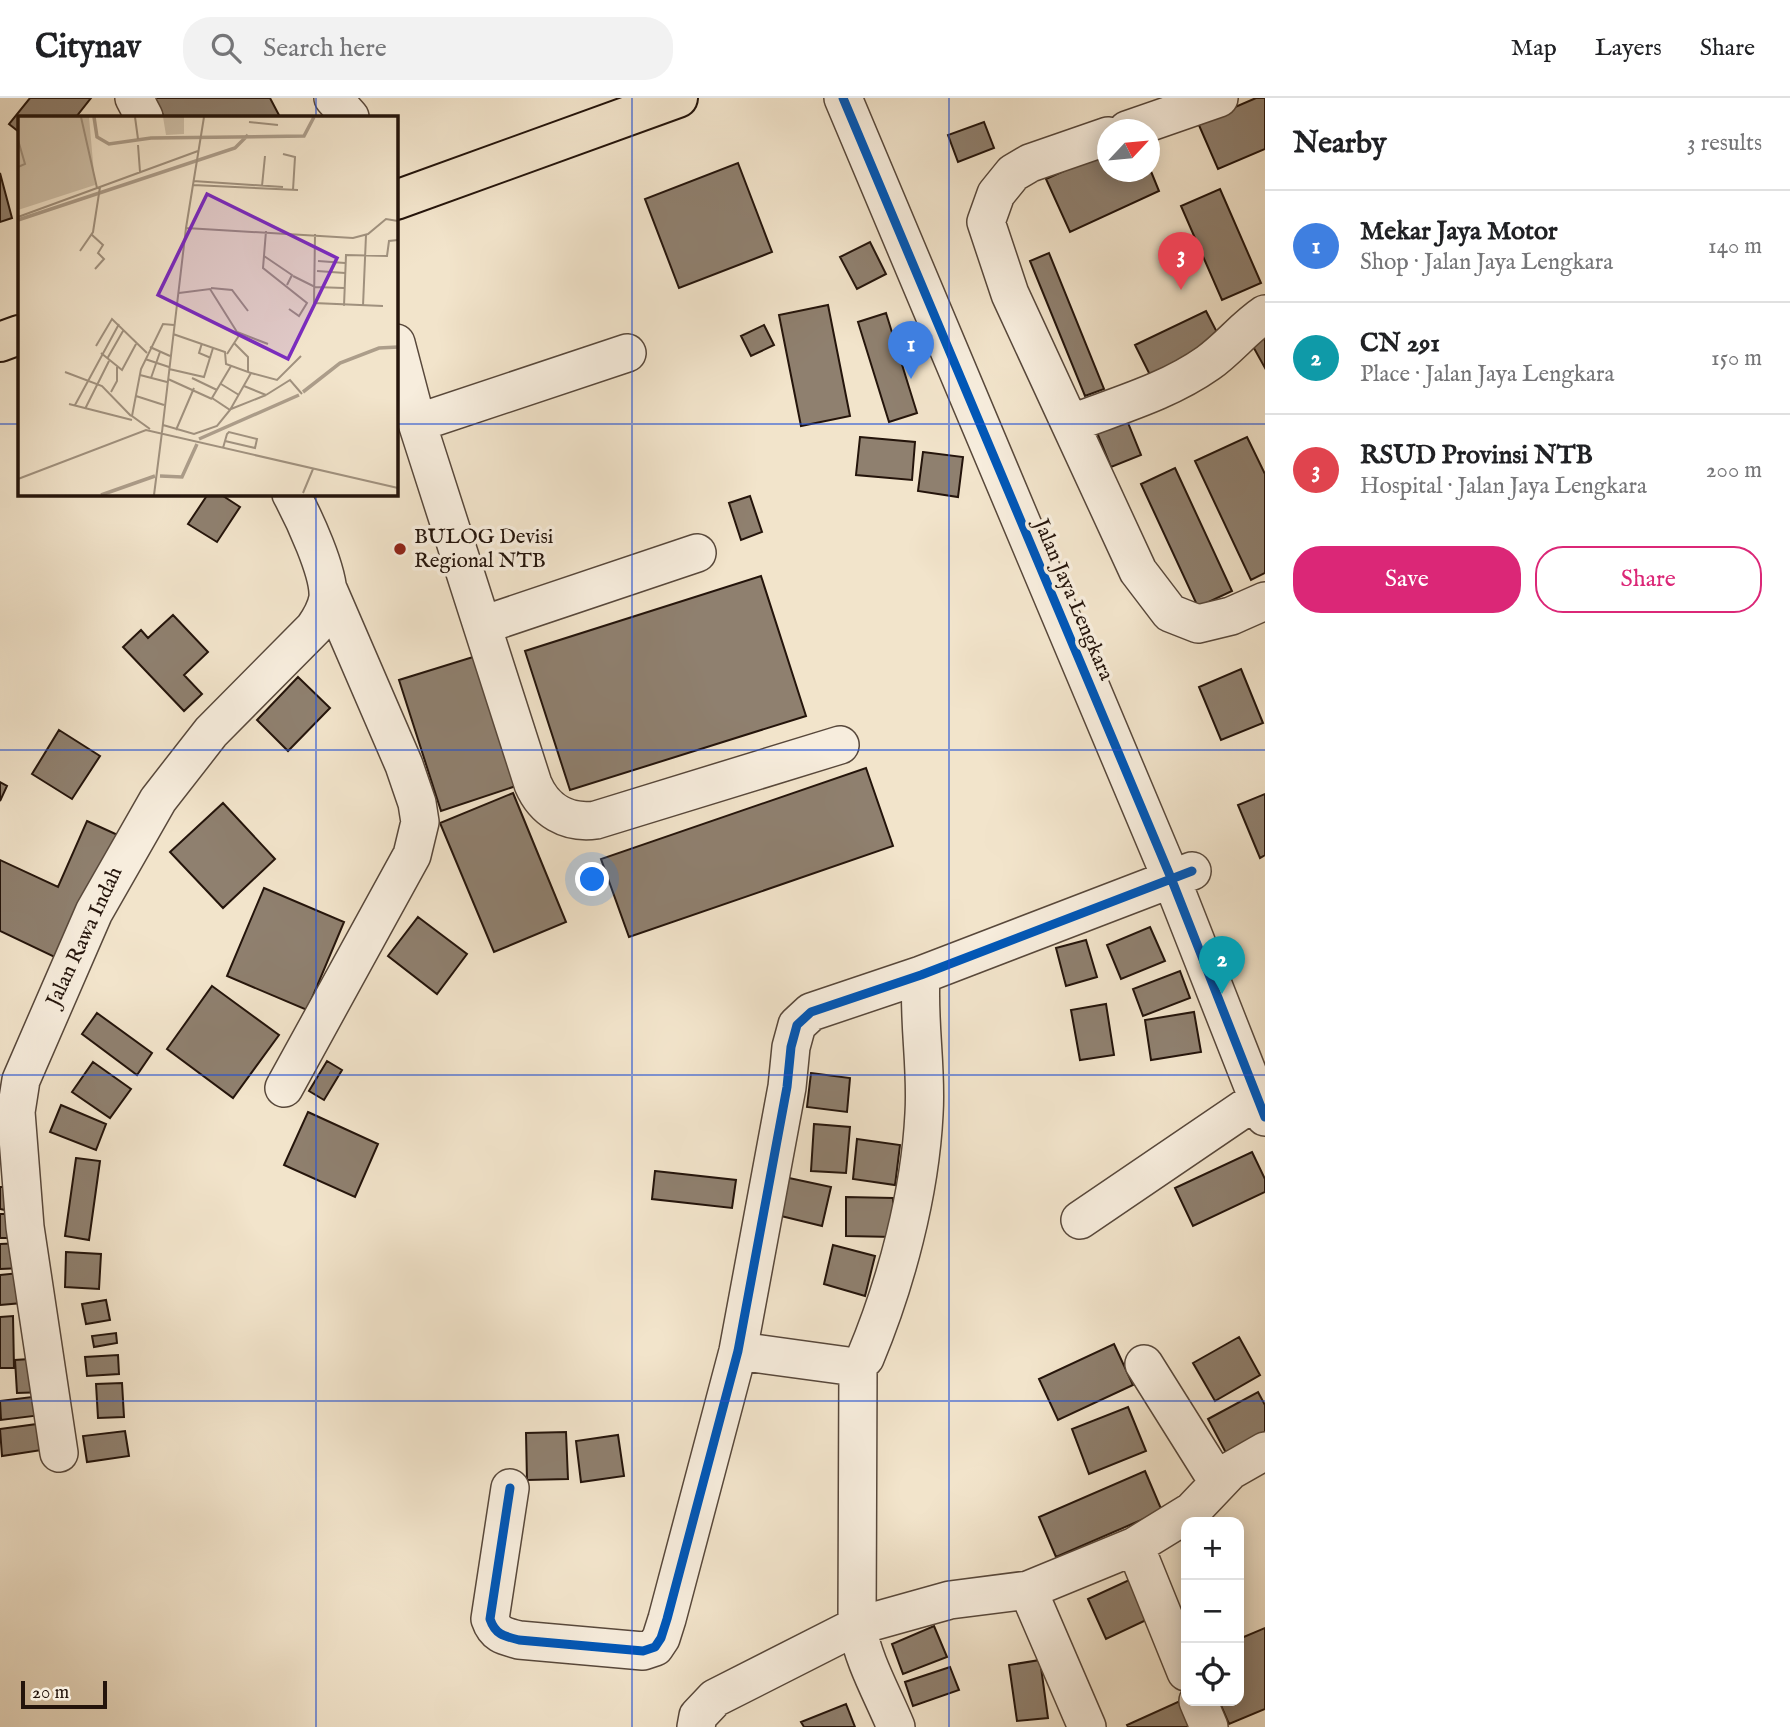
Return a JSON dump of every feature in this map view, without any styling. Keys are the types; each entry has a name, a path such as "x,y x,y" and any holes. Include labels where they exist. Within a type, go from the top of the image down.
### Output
{"main road":[{"path":"399,190 678,98"},
{"path":"0,342 18,335"}],"street":[{"path":"134,98 143,116"},
{"path":"332,98 349,116"},
{"name":"Jalan Jaya Lengkara","path":"844,98 1182,875 1265,1051"},
{"name":"Jalan Jaya Lengkara","path":"869,98 1182,875 1261,1108"},
{"path":"1159,119 1219,98"},
{"path":"1097,140 1030,163 1013,173 996,194 985,222 1010,294 1138,570 1170,613 1198,624 1231,616 1265,601"},
{"path":"1070,424 1169,385 1197,370 1223,352 1241,331 1265,314"},
{"path":"397,347 417,423 537,792 547,806 570,819 596,820 840,746"},
{"path":"417,423 627,353"},
{"path":"284,1088 412,855 420,822 417,803 404,765 328,589 310,534 291,495"},
{"path":"483,625 697,553"},
{"name":"Jalan Rawa Indah","path":"59,1453 8,1111 75,950 135,837 158,800 211,732 320,621 326,606 328,589"},
{"path":"510,1488 489,1619 493,1629 499,1634 519,1640 643,1651 655,1647 667,1619 738,1351 797,1025 811,1012 921,975 1182,875"},
{"path":"896,1727 868,1667 858,1626 858,1365 869,1350 900,1262 920,1154 925,1079 919,1004 921,975"},
{"path":"1080,1220 1261,1108"},
{"path":"738,1351 827,1364 858,1365"},
{"path":"1144,1364 1218,1482"},
{"path":"696,1727 698,1716 716,1698 858,1626 950,1601 1028,1590 1135,1546 1192,1511 1218,1482 1244,1462 1265,1451"},
{"path":"1135,1546 1181,1660"},
{"path":"1028,1590 1087,1727"},
{"path":"1200,1706 1209,1727"}],"building":[{"path":"30,98 91,98 77,116 18,116 18,131 9,124"},
{"path":"154,98 270,98 279,116 163,116"},
{"path":"1256,98 1265,98 1265,149 1218,169 1198,123"},
{"path":"984,122 994,148 958,162 948,135"},
{"path":"1097,156 1097,182 1155,182 1159,191 1070,232 1046,179"},
{"path":"738,163 772,252 679,288 645,199"},
{"path":"0,173 12,218 0,222"},
{"path":"1220,189 1261,283 1222,300 1181,206"},
{"path":"870,242 886,274 857,289 840,257"},
{"path":"1049,253 1104,389 1085,396 1030,261"},
{"path":"828,305 850,416 801,426 779,315"},
{"path":"1206,311 1224,346 1153,381 1135,345"},
{"path":"886,313 917,413 889,422 858,322"},
{"path":"1265,321 1265,368 1245,332"},
{"path":"764,325 774,345 751,356 741,336"},
{"path":"1122,408 1141,455 1111,467 1092,420"},
{"path":"860,437 915,442 912,480 856,475"},
{"path":"1247,437 1265,474 1265,573 1251,580 1195,461"},
{"path":"923,452 963,457 958,497 918,491"},
{"path":"1175,468 1232,591 1198,607 1141,484"},
{"path":"207,495 222,495 240,507 217,542 188,524"},
{"path":"750,496 762,532 741,540 729,503"},
{"path":"761,576 806,716 570,790 525,651"},
{"path":"173,615 208,652 184,675 202,694 184,711 123,647 141,630 148,638"},
{"path":"473,657 516,786 441,811 399,680"},
{"path":"1241,669 1263,723 1221,740 1199,687"},
{"path":"298,677 330,708 288,751 257,720"},
{"path":"59,730 100,756 72,799 32,774"},
{"path":"866,768 893,846 629,937 601,859"},
{"path":"0,782 7,786 0,801"},
{"path":"513,793 566,922 494,952 440,823"},
{"path":"1265,794 1265,855 1260,858 1238,805"},
{"path":"223,803 275,859 223,908 170,852"},
{"path":"87,821 120,836 63,961 0,931 0,860 58,887"},
{"path":"264,888 344,922 307,1010 227,976"},
{"path":"418,917 467,954 437,994 388,956"},
{"path":"1150,927 1165,961 1121,979 1107,945"},
{"path":"1086,940 1097,977 1066,986 1056,948"},
{"path":"1180,971 1190,998 1143,1016 1133,989"},
{"path":"212,986 279,1035 233,1098 167,1049"},
{"path":"1106,1004 1114,1055 1080,1060 1071,1010"},
{"path":"1194,1012 1201,1052 1151,1060 1145,1020"},
{"path":"97,1013 152,1053 137,1075 82,1034"},
{"path":"327,1061 342,1070 324,1100 309,1091"},
{"path":"93,1062 131,1089 110,1118 72,1092"},
{"path":"811,1073 850,1078 847,1112 807,1107"},
{"path":"61,1105 106,1124 96,1150 50,1132"},
{"path":"308,1112 378,1144 355,1197 284,1165"},
{"path":"814,1124 850,1127 846,1173 811,1171"},
{"path":"857,1139 900,1145 895,1185 853,1179"},
{"path":"1252,1152 1265,1179 1265,1192 1193,1226 1175,1188"},
{"path":"76,1158 100,1161 89,1240 65,1236"},
{"path":"655,1171 736,1180 732,1208 652,1199"},
{"path":"789,1178 831,1187 822,1226 781,1216"},
{"path":"0,1187 6,1187 5,1210 0,1209"},
{"path":"846,1197 893,1198 893,1237 846,1236"},
{"path":"0,1214 20,1214 21,1238 0,1238"},
{"path":"21,1243 22,1268 0,1269 0,1244"},
{"path":"833,1245 875,1256 865,1296 824,1284"},
{"path":"66,1252 101,1254 99,1289 65,1287"},
{"path":"19,1273 22,1303 0,1305 0,1275"},
{"path":"106,1300 110,1320 86,1324 82,1304"},
{"path":"13,1316 14,1368 0,1368 0,1317"},
{"path":"116,1333 117,1343 94,1347 92,1336"},
{"path":"1239,1337 1260,1375 1215,1401 1193,1363"},
{"path":"1114,1344 1133,1385 1058,1420 1039,1379"},
{"path":"118,1355 119,1374 87,1376 85,1357"},
{"path":"44,1358 46,1392 17,1393 15,1360"},
{"path":"122,1383 124,1417 98,1418 96,1384"},
{"path":"1258,1392 1265,1405 1265,1432 1226,1453 1208,1419"},
{"path":"48,1395 50,1414 1,1420 0,1401"},
{"path":"1128,1407 1146,1451 1089,1474 1072,1429"},
{"path":"52,1422 55,1448 2,1456 0,1429"},
{"path":"125,1431 129,1456 87,1462 83,1436"},
{"path":"566,1432 568,1479 527,1480 526,1433"},
{"path":"618,1435 624,1476 581,1482 576,1441"},
{"path":"1145,1471 1162,1511 1056,1557 1039,1517"},
{"path":"1140,1575 1159,1614 1106,1639 1088,1599"},
{"path":"934,1626 947,1657 903,1674 892,1644"},
{"path":"1265,1628 1265,1709 1229,1724 1221,1706 1244,1706 1244,1637"},
{"path":"1040,1660 1048,1718 1017,1721 1009,1665"},
{"path":"950,1667 959,1690 913,1706 905,1682"},
{"path":"1180,1701 1192,1727 1128,1727 1127,1725"},
{"path":"846,1704 855,1727 804,1727 801,1722"}],"cycle path":[{"path":"843,98 1171,878 1265,1117"},
{"path":"510,1488 490,1619 497,1631 519,1640 643,1651 655,1647 667,1619 738,1351 797,1025 811,1012 921,975 1192,871"}],"place":[{"name":"RSUD Provinsi NTB","path":"1181,290"},
{"name":"Mekar Jaya Motor","path":"911,379"},
{"name":"BULOG Devisi Regional NTB","path":"400,549"},
{"name":"CN 291","path":"1222,994"}]}
